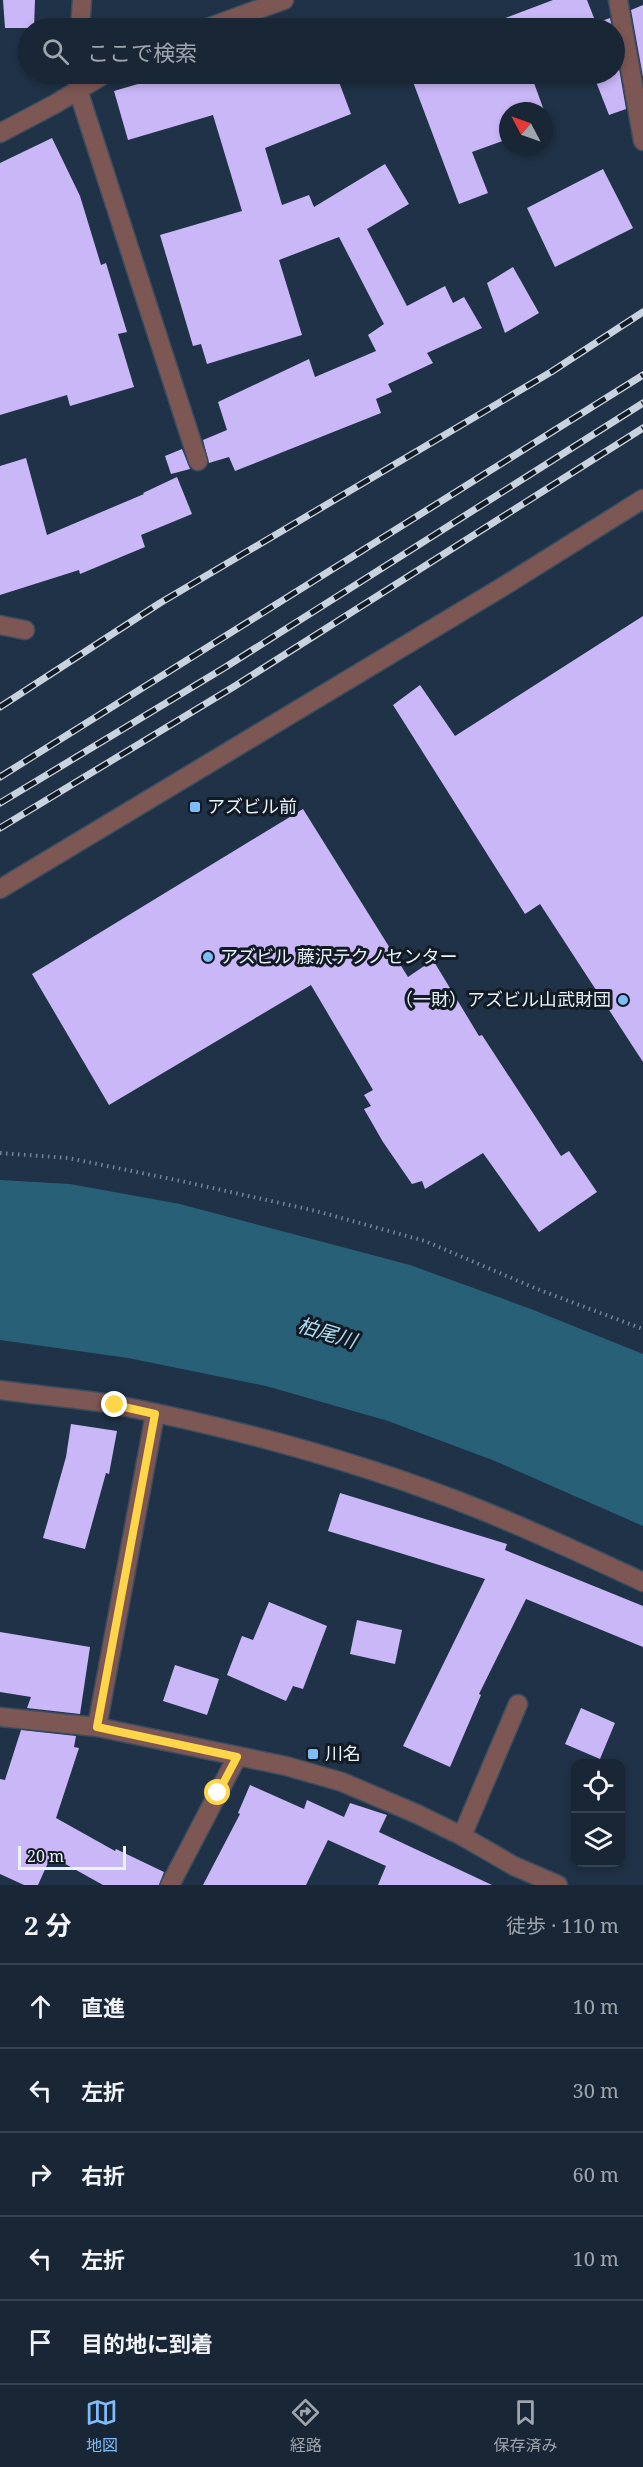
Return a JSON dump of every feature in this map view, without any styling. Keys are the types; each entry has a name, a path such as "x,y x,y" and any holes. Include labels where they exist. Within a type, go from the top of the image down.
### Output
{"street":[{"path":"81,18 82,0"},
{"path":"234,18 284,0"},
{"path":"618,0 621,18"},
{"path":"625,39 643,141"},
{"path":"0,133 55,105 76,84"},
{"path":"79,84 198,461"},
{"path":"0,889 504,586 643,499"},
{"path":"0,625 25,630"},
{"path":"0,1390 115,1405 255,1438 374,1472 479,1509 643,1582"},
{"path":"97,1727 155,1414"},
{"path":"462,1836 518,1704"},
{"path":"0,1717 97,1727 286,1766 342,1782 462,1836 514,1866 558,1885"},
{"path":"170,1885 237,1757"}],"path":[{"path":"0,1153 68,1158 192,1183 349,1220 425,1241 537,1289 643,1329"}],"water":[{"name":"柏尾川","path":"0,1180 70,1184 180,1204 410,1265 531,1309 643,1354 643,1526 495,1461 388,1421 266,1386 128,1358 0,1340"}],"building":[{"path":"3,0 35,0 34,18 18,18 18,28 5,28"},
{"path":"553,0 587,0 594,18 506,18"},
{"path":"643,5 643,77 631,10"},
{"path":"138,84 340,84 351,114 265,148 282,205 309,195 314,207 385,164 409,204 367,229 407,306 445,286 453,303 464,297 482,328 427,353 433,363 388,384 392,392 376,399 381,413 235,471 229,457 209,463 203,440 227,430 218,402 309,359 315,377 376,351 368,335 384,324 339,237 279,260 302,335 207,364 201,344 193,346 160,235 242,211 213,115 128,140 114,91"},
{"path":"414,84 534,84 541,102 499,102 499,142 472,152 488,193 459,204"},
{"path":"597,84 622,84 626,109 609,115"},
{"path":"52,138 80,196 101,265 106,263 127,332 118,334 134,387 70,406 67,395 0,415 0,163"},
{"path":"603,169 633,228 555,267 527,208"},
{"path":"513,267 539,313 505,333 487,283"},
{"path":"182,449 190,469 171,474 165,456"},
{"path":"26,458 47,535 144,494 177,477 192,514 141,535 145,547 80,574 79,570 0,595 0,466"},
{"path":"643,616 643,1062 540,904 525,914 393,705 420,685 455,736"},
{"path":"303,809 408,977 433,960 479,1036 482,1035 561,1156 569,1151 597,1192 539,1232 483,1153 425,1189 422,1181 412,1184 364,1109 371,1106 364,1095 373,1090 311,985 109,1105 32,974"},
{"path":"71,1424 117,1431 109,1474 106,1473 85,1549 43,1538 66,1457"},
{"path":"340,1493 507,1544 505,1550 643,1606 643,1647 526,1599 479,1694 481,1695 450,1767 403,1746 485,1579 328,1531"},
{"path":"269,1602 327,1626 303,1689 293,1686 286,1701 227,1675 242,1636 253,1640"},
{"path":"357,1620 402,1630 395,1664 350,1654"},
{"path":"0,1632 90,1647 80,1714 27,1708 31,1697 0,1692"},
{"path":"175,1665 219,1679 207,1715 163,1701"},
{"path":"581,1708 615,1723 600,1759 565,1744"},
{"path":"21,1730 76,1736 74,1747 79,1748 56,1818 115,1851 116,1849 164,1872 159,1885 103,1885 51,1856 38,1885 24,1885 0,1874 0,1779 5,1780"},
{"path":"250,1785 304,1809 307,1800 344,1817 350,1803 387,1815 379,1832 492,1885 378,1885 386,1866 328,1840 306,1885 203,1885 240,1814 238,1813"}],"railway":[{"path":"0,707 160,603 551,372 643,312"},
{"path":"0,777 643,375"},
{"path":"0,803 224,668 643,403"},
{"path":"0,828 235,686 643,428"}],"place":[{"name":"アズビル前","path":"195,807"},
{"name":"アズビル 藤沢テクノセンター","path":"208,957"},
{"name":"（一財）アズビル山武財団","path":"623,1000"},
{"name":"川名","path":"313,1754"}],"route":[{"path":"115,1405 155,1414 97,1727 237,1757 218,1793"}]}
